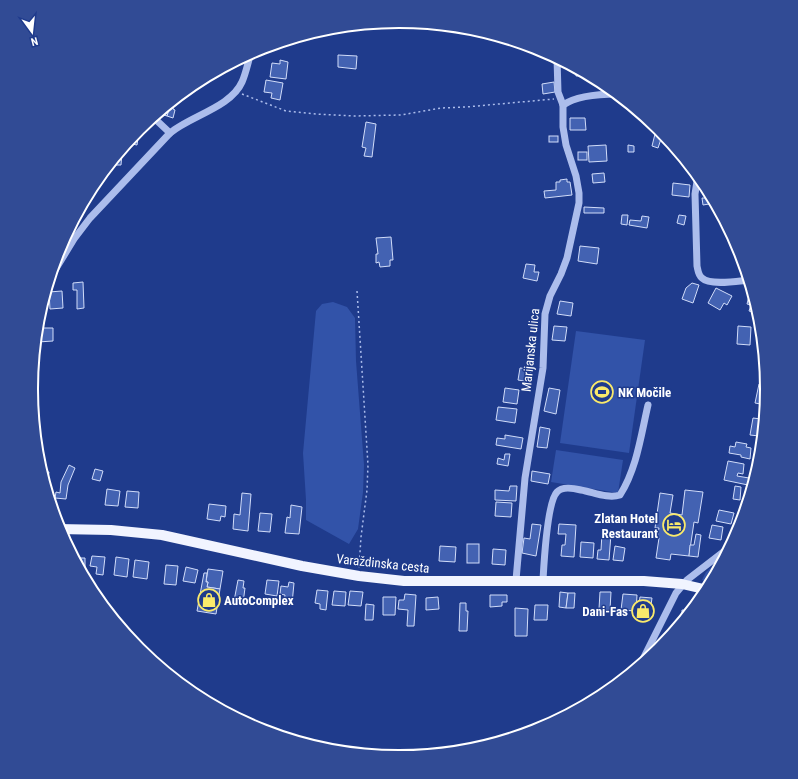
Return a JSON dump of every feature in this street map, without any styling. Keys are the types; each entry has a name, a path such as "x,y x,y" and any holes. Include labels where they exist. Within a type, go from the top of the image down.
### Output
{"main road":[{"name":"Varaždinska cesta","path":"66,529 111,530 162,535 302,566 359,576 404,581 644,581 682,584 701,588"}],"street":[{"path":"63,256 74,238 90,218 170,133 177,127 221,104 236,91 242,83 249,61"},
{"name":"Marijanska ulica","path":"516,580 525,478 543,368 544,314 550,296 561,274 579,203 576,176 566,145 563,127 558,64"},
{"path":"561,102 588,96 607,94"},
{"path":"157,121 170,133"},
{"path":"697,184 695,214 697,266 701,278 710,282 743,280"},
{"path":"543,580 549,517 553,498 558,490 565,488 579,489 612,496 620,495 636,455 648,405"},
{"path":"646,653 682,584 720,554"}],"path":[{"path":"236,91 286,111 354,116 401,115 441,108 466,108 561,102"},
{"path":"357,291 368,465 367,490 360,537 359,576"}],"shaded area":[{"path":"333,302 347,307 355,318 356,361 364,465 363,492 358,529 349,544 306,520 303,453 316,311 322,304"},
{"name":"NK Močile","path":"576,331 645,340 629,453 560,443"},
{"path":"556,450 623,460 618,493 551,482"},
{"path":"715,565 705,581 702,580 706,572"}],"building":[{"path":"338,55 357,56 356,69 338,67"},
{"path":"280,60 288,62 286,79 270,77 272,63 280,64"},
{"path":"266,80 283,83 280,100 271,98 272,93 264,92"},
{"path":"554,82 555,92 543,94 542,84"},
{"path":"173,108 175,110 173,118 167,116 168,112"},
{"path":"570,118 585,118 586,130 570,130"},
{"path":"366,122 376,124 372,157 364,156 366,148 362,147"},
{"path":"655,134 661,140 658,148 652,146"},
{"path":"549,136 558,136 558,142 549,142"},
{"path":"138,140 137,145 133,144"},
{"path":"606,145 607,161 589,162 588,146"},
{"path":"628,145 634,146 634,152 628,152"},
{"path":"578,152 587,152 587,160 578,160"},
{"path":"122,157 121,165 115,165"},
{"path":"604,173 605,182 593,183 592,174"},
{"path":"567,179 567,182 570,182 572,195 545,198 544,191 556,190 556,182"},
{"path":"673,183 690,185 689,197 672,195"},
{"path":"702,198 705,198 709,204 703,205"},
{"path":"584,207 604,208 604,213 584,213"},
{"path":"622,215 628,215 627,225 621,224"},
{"path":"679,215 686,216 684,225 677,223"},
{"path":"642,216 649,217 647,228 629,225 630,220 641,221"},
{"path":"391,237 393,260 390,260 390,266 380,267 379,262 376,263 376,254 378,254 376,238"},
{"path":"580,246 599,248 597,264 578,261"},
{"path":"526,264 535,265 534,272 539,272 537,281 523,278"},
{"path":"83,282 84,308 77,309 77,290 73,290 73,283"},
{"path":"692,283 699,285 693,303 682,299 686,288"},
{"path":"716,288 732,296 727,305 724,303 720,310 708,303"},
{"path":"62,291 63,308 50,309 49,298 51,292"},
{"path":"749,298 750,305 747,304"},
{"path":"560,301 573,303 571,316 557,314"},
{"path":"554,326 567,327 565,341 552,340"},
{"path":"738,326 751,327 750,345 737,344"},
{"path":"43,328 53,328 53,341 41,342"},
{"path":"520,368 531,369 530,382 518,380"},
{"path":"759,384 760,404 755,403"},
{"path":"505,388 519,390 517,404 503,402"},
{"path":"549,388 560,390 556,414 544,411"},
{"path":"498,407 517,409 515,423 496,420"},
{"path":"753,418 759,419 757,436 750,435"},
{"path":"540,427 550,429 547,448 537,447"},
{"path":"505,435 523,438 521,449 496,445 497,438 505,439"},
{"path":"736,442 747,444 746,447 751,448 750,459 741,457 741,455 729,453 730,446 735,447"},
{"path":"505,454 510,454 508,466 497,464 498,458 504,460"},
{"path":"728,461 744,464 743,474 738,473 737,476 749,478 747,485 724,480"},
{"path":"69,465 75,468 68,485 66,499 55,498 56,492 60,493 61,482"},
{"path":"95,469 103,471 100,481 92,479"},
{"path":"532,471 550,474 548,484 531,481"},
{"path":"510,486 517,486 516,501 495,500 495,490 509,491"},
{"path":"735,486 741,487 740,500 733,499"},
{"path":"107,489 120,491 118,506 105,505"},
{"name":"Zlatan Hotel Restaurant","path":"685,490 703,492 698,523 694,522 689,556 671,554 670,560 656,558 659,528 655,528 660,493 673,495 670,513 682,515"},
{"path":"127,491 139,492 138,508 125,507"},
{"path":"242,493 251,494 248,531 233,529 234,514 240,515"},
{"path":"496,502 512,503 511,517 495,516"},
{"path":"209,504 226,506 225,517 221,516 220,521 207,519"},
{"path":"291,505 302,507 299,534 285,533 287,517 290,518"},
{"path":"719,510 734,513 731,524 716,521"},
{"path":"260,513 272,514 270,532 258,531"},
{"path":"532,524 541,525 536,556 522,553 524,538 530,539"},
{"path":"559,524 576,525 574,557 561,556 562,545 565,545 566,534 558,534"},
{"path":"712,525 723,527 721,540 709,538"},
{"path":"602,533 611,534 609,560 597,559 598,550 601,550"},
{"path":"696,534 701,535 698,557 689,556 690,545 694,545"},
{"path":"581,542 594,543 593,558 580,557"},
{"path":"467,544 479,544 479,563 467,563"},
{"path":"440,546 456,547 455,562 439,561"},
{"path":"615,546 625,548 623,561 613,560"},
{"path":"493,549 506,550 505,565 492,564"},
{"path":"92,556 105,557 103,575 96,574 97,567 90,566"},
{"path":"116,557 129,559 127,577 114,575"},
{"path":"80,558 85,558 85,568"},
{"path":"135,560 149,562 147,579 133,577"},
{"path":"166,565 178,566 176,585 164,584"},
{"path":"186,567 198,570 195,583 183,581"},
{"path":"208,569 223,571 220,589 207,587 208,582 206,582"},
{"name":"AutoComplex","path":"204,573 207,573 207,587 220,589 216,614 197,611"},
{"path":"238,580 244,581 243,588 245,588 243,603 234,601"},
{"path":"267,580 279,581 277,596 265,594"},
{"path":"289,582 294,583 292,604 284,603 285,595 280,594 281,586 288,587"},
{"path":"317,590 328,591 326,610 320,609 320,604 315,603"},
{"path":"334,591 346,592 345,606 332,605"},
{"path":"350,591 363,592 361,606 348,605"},
{"path":"560,592 568,593 566,608 559,607"},
{"path":"600,592 611,592 610,610 599,609"},
{"path":"568,593 575,593 574,608 566,608"},
{"path":"405,594 416,595 414,626 407,626 408,610 398,609 399,600 404,600"},
{"path":"623,594 637,595 636,611 621,610"},
{"path":"490,595 507,595 507,602 502,602 502,606 490,607"},
{"path":"383,597 396,597 395,615 383,615"},
{"path":"438,597 439,609 426,610 426,598"},
{"name":"Dani-Fas","path":"640,597 652,598 651,605 644,619 637,618"},
{"path":"460,603 466,603 466,611 468,611 467,631 459,631"},
{"path":"366,604 374,605 373,620 365,620"},
{"path":"535,605 548,605 547,620 534,620"},
{"path":"515,608 528,609 527,636 515,636"}],"place":[{"name":"NK Močile","path":"602,392"},
{"name":"Zlatan Hotel Restaurant","path":"674,525"},
{"name":"AutoComplex","path":"209,600"},
{"name":"Dani-Fas","path":"643,611"}]}
